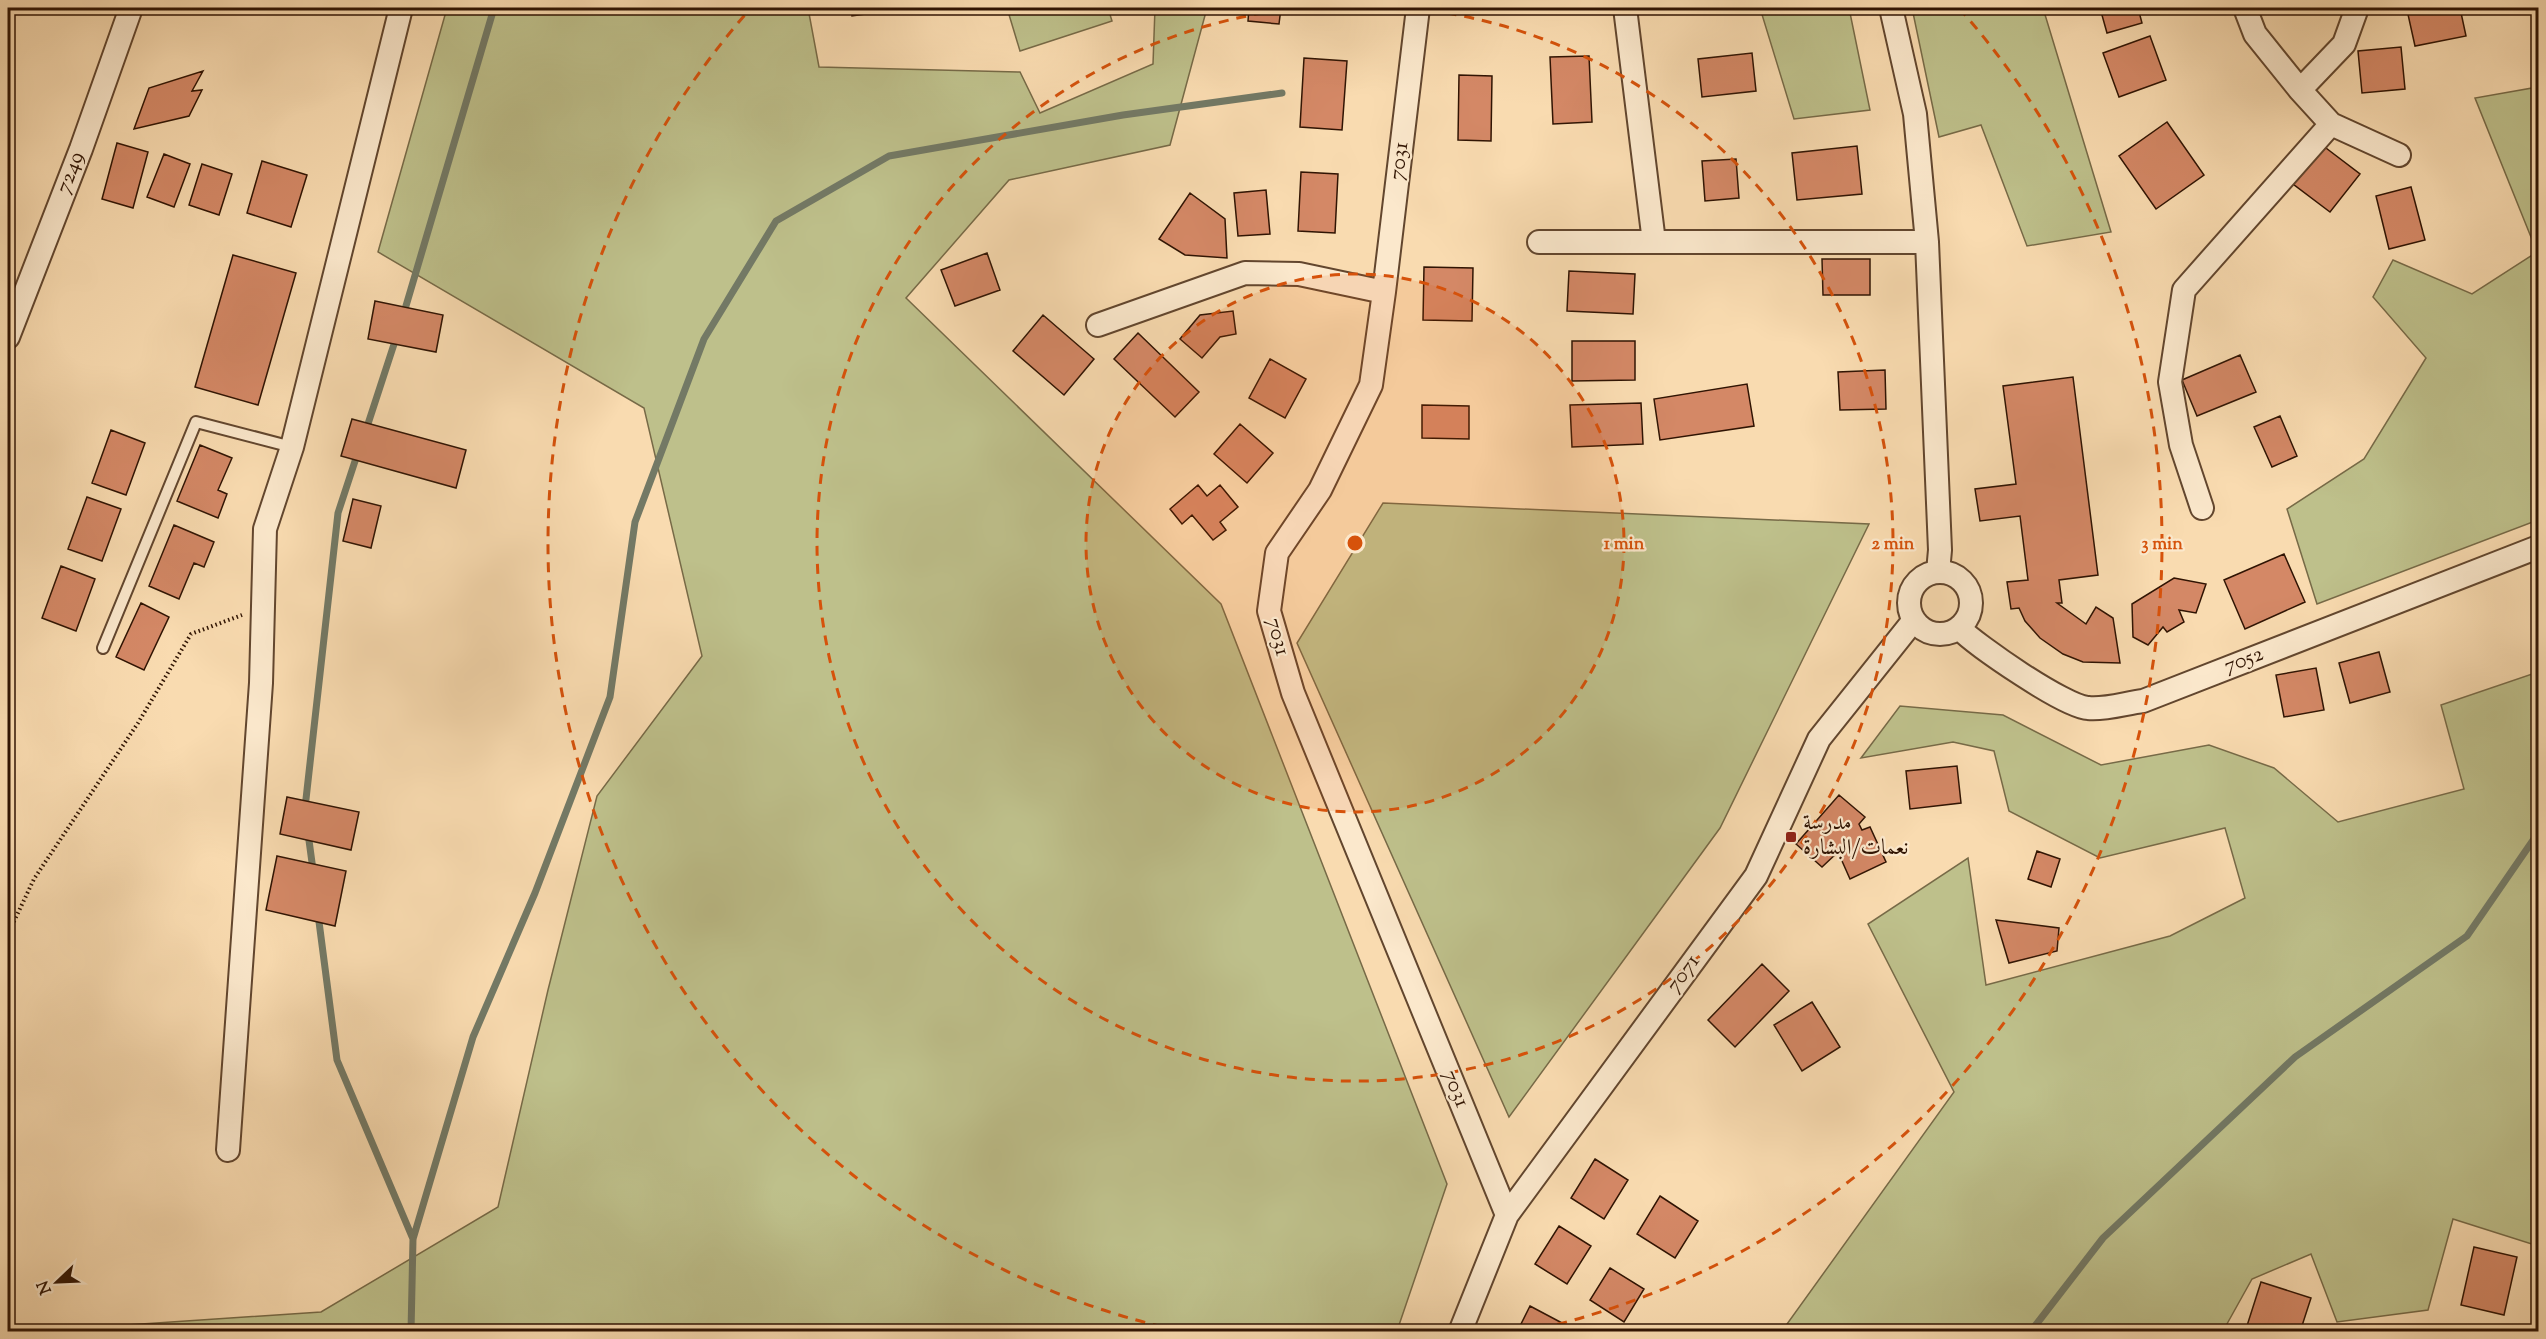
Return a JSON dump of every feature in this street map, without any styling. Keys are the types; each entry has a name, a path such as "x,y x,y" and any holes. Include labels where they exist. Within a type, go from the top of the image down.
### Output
{"street":[{"name":"7249","path":"8,337 81,149 131,8"},
{"path":"228,1150 261,683 265,529 292,447 401,8"},
{"name":"7031","path":"1418,8 1371,385 1320,490 1277,553 1269,611 1293,693 1507,1215"},
{"path":"1625,8 1654,242"},
{"path":"1891,8 1915,114 1927,242 1940,550 1938,572"},
{"path":"2245,8 2255,34 2331,124 2399,155"},
{"path":"2300,90 2344,44 2357,8"},
{"path":"2202,508 2181,445 2170,382 2184,290 2331,124"},
{"path":"1539,242 1927,242"},
{"path":"1098,326 1245,273 1299,274 1384,292"},
{"name":"7052","path":"1959,628 1973,641 2050,691 2087,709 2143,700 2538,547"},
{"path":"1938,572 1957,577 1969,591 1971,610 1967,620 1959,628 1944,634 1934,634 1921,628 1914,620 1909,600 1917,582 1927,574 1938,572"},
{"name":"7071","path":"1460,1332 1507,1215 1756,876 1819,740 1914,620"}],"lane":[{"path":"103,648 196,422 292,447"}],"path":[{"path":"8,934 34,879 138,723 191,634 263,607"}],"green space":[{"path":"447,8 808,8 819,67 1020,72 1040,113 1153,64 1155,8 1207,8 1170,145 1009,180 906,298 1221,604 1447,1184 1397,1331 38,1331 321,1312 498,1207 548,990 597,796 702,656 644,408 378,252"},
{"path":"1007,8 1108,8 1112,21 1020,51"},
{"path":"1760,8 1849,8 1870,110 1794,119"},
{"path":"1912,8 2043,8 2111,232 2027,246 1981,125 1939,137"},
{"path":"2538,87 2538,520 2317,604 2287,509 2364,459 2426,358 2373,297 2393,260 2472,294 2537,252 2475,98"},
{"path":"1383,503 1869,524 1720,828 1509,1117 1297,643"},
{"path":"2538,672 2538,1246 2453,1219 2428,1310 2337,1322 2311,1254 2252,1279 2223,1331 1782,1331 1954,1092 1868,924 1968,858 1986,985 2170,936 2245,898 2225,828 2100,858 2009,811 1994,751 1953,742 1861,758 1900,706 2003,715 2101,765 2209,745 2274,768 2338,822 2464,789 2441,705"}],"building":[{"path":"851,8 909,8 852,16"},
{"path":"1249,8 1281,8 1279,24 1248,21"},
{"path":"2100,8 2138,8 2142,23 2107,33"},
{"path":"2460,8 2466,36 2415,46 2407,10"},
{"path":"2150,36 2166,80 2119,97 2103,53"},
{"path":"2401,47 2405,89 2362,93 2358,51"},
{"path":"1752,53 1756,91 1702,97 1698,59"},
{"path":"1589,56 1592,122 1553,124 1550,57"},
{"path":"1304,58 1347,61 1342,130 1300,127"},
{"path":"203,71 192,91 202,90 189,116 134,129 149,88"},
{"path":"1459,75 1492,76 1491,141 1458,140"},
{"path":"2167,122 2204,175 2156,209 2119,156"},
{"path":"117,143 148,152 133,208 102,199"},
{"path":"2322,145 2360,174 2330,212 2293,184"},
{"path":"1857,146 1862,194 1797,200 1792,153"},
{"path":"164,154 190,164 174,207 147,197"},
{"path":"1736,159 1739,198 1705,201 1702,161"},
{"path":"262,161 307,175 291,227 247,213"},
{"path":"202,164 232,174 219,215 189,205"},
{"path":"1301,172 1338,174 1335,233 1298,231"},
{"path":"2411,187 2425,240 2389,249 2376,196"},
{"path":"1266,190 1270,234 1238,236 1234,193"},
{"path":"1190,193 1225,219 1227,258 1185,255 1159,239"},
{"path":"987,253 1000,290 955,306 941,270"},
{"path":"233,255 296,273 258,405 195,387"},
{"path":"1822,259 1870,259 1870,295 1823,295"},
{"path":"1424,267 1473,268 1472,321 1423,320"},
{"path":"1569,271 1635,274 1633,314 1567,311"},
{"path":"375,301 443,315 436,352 368,339"},
{"path":"1233,311 1236,334 1220,337 1202,358 1180,339 1200,315"},
{"path":"1043,315 1094,359 1064,395 1013,351"},
{"path":"1138,333 1199,392 1175,417 1114,359"},
{"path":"1572,341 1635,341 1635,380 1572,381"},
{"path":"2240,355 2256,392 2197,416 2182,380"},
{"path":"1270,359 1306,379 1285,418 1249,398"},
{"path":"1885,370 1886,409 1840,410 1838,372"},
{"path":"2073,377 2098,575 2059,580 2062,603 2057,603 2086,624 2096,607 2113,618 2120,663 2083,662 2063,654 2040,638 2025,621 2019,608 2011,609 2007,582 2028,580 2020,516 1980,521 1975,489 2016,484 2003,386"},
{"path":"1747,384 1754,426 1660,440 1654,399"},
{"path":"1641,403 1643,444 1572,447 1570,405"},
{"path":"1422,405 1469,406 1469,439 1422,438"},
{"path":"2280,416 2297,456 2272,467 2254,427"},
{"path":"352,419 466,450 456,488 341,456"},
{"path":"1240,424 1273,453 1247,483 1214,454"},
{"path":"111,430 145,443 126,495 92,483"},
{"path":"200,445 232,458 218,490 227,494 218,518 177,501"},
{"path":"1198,485 1207,496 1220,485 1238,507 1220,522 1226,530 1213,540 1192,515 1182,524 1170,509"},
{"path":"87,497 121,509 102,561 68,549"},
{"path":"353,499 381,506 371,548 343,541"},
{"path":"174,525 214,542 204,567 194,563 179,599 149,586"},
{"path":"2284,554 2305,602 2245,629 2224,580"},
{"path":"61,566 95,579 76,631 42,618"},
{"path":"2174,578 2206,584 2196,613 2179,610 2184,622 2167,632 2163,627 2148,645 2133,637 2132,604"},
{"path":"141,603 169,617 144,670 116,657"},
{"path":"2379,652 2390,692 2350,703 2339,663"},
{"path":"2316,668 2324,710 2284,717 2276,675"},
{"path":"1957,766 1961,803 1910,809 1906,771"},
{"path":"1839,795 1865,817 1859,824 1862,830 1870,827 1886,862 1850,879 1838,852 1822,867 1796,844"},
{"path":"287,797 359,812 351,850 280,834"},
{"path":"2037,851 2060,859 2051,887 2028,879"},
{"path":"277,856 346,871 335,926 266,910"},
{"path":"1996,920 2059,928 2057,951 2009,963"},
{"path":"1762,964 1789,991 1735,1047 1708,1020"},
{"path":"1812,1002 1840,1047 1802,1071 1774,1025"},
{"path":"1595,1159 1628,1180 1604,1219 1571,1198"},
{"path":"1660,1196 1698,1221 1675,1258 1637,1234"},
{"path":"1559,1226 1591,1246 1567,1284 1535,1264"},
{"path":"2474,1247 2517,1257 2504,1315 2461,1305"},
{"path":"1610,1268 1644,1289 1624,1322 1590,1300"},
{"path":"2261,1282 2311,1298 2300,1332 2245,1332"},
{"path":"1530,1306 1579,1332 1517,1332"},
{"path":"2451,1326 2488,1332 2451,1332"}],"waterway":[{"path":"403,316 494,8"},
{"path":"411,1332 413,1239 473,1037 535,893 610,697 635,522 704,339 776,221 889,156 1123,115 1282,93"},
{"path":"366,430 397,335"},
{"path":"305,808 338,513 358,452"},
{"path":"308,833 313,870"},
{"path":"2034,1332 2035,1326 2103,1238 2295,1057 2467,936 2538,833"},
{"path":"318,914 337,1060 413,1239"}],"place":[{"name":"مدرسة نعمات/البشارة","path":"1791,837"}]}
